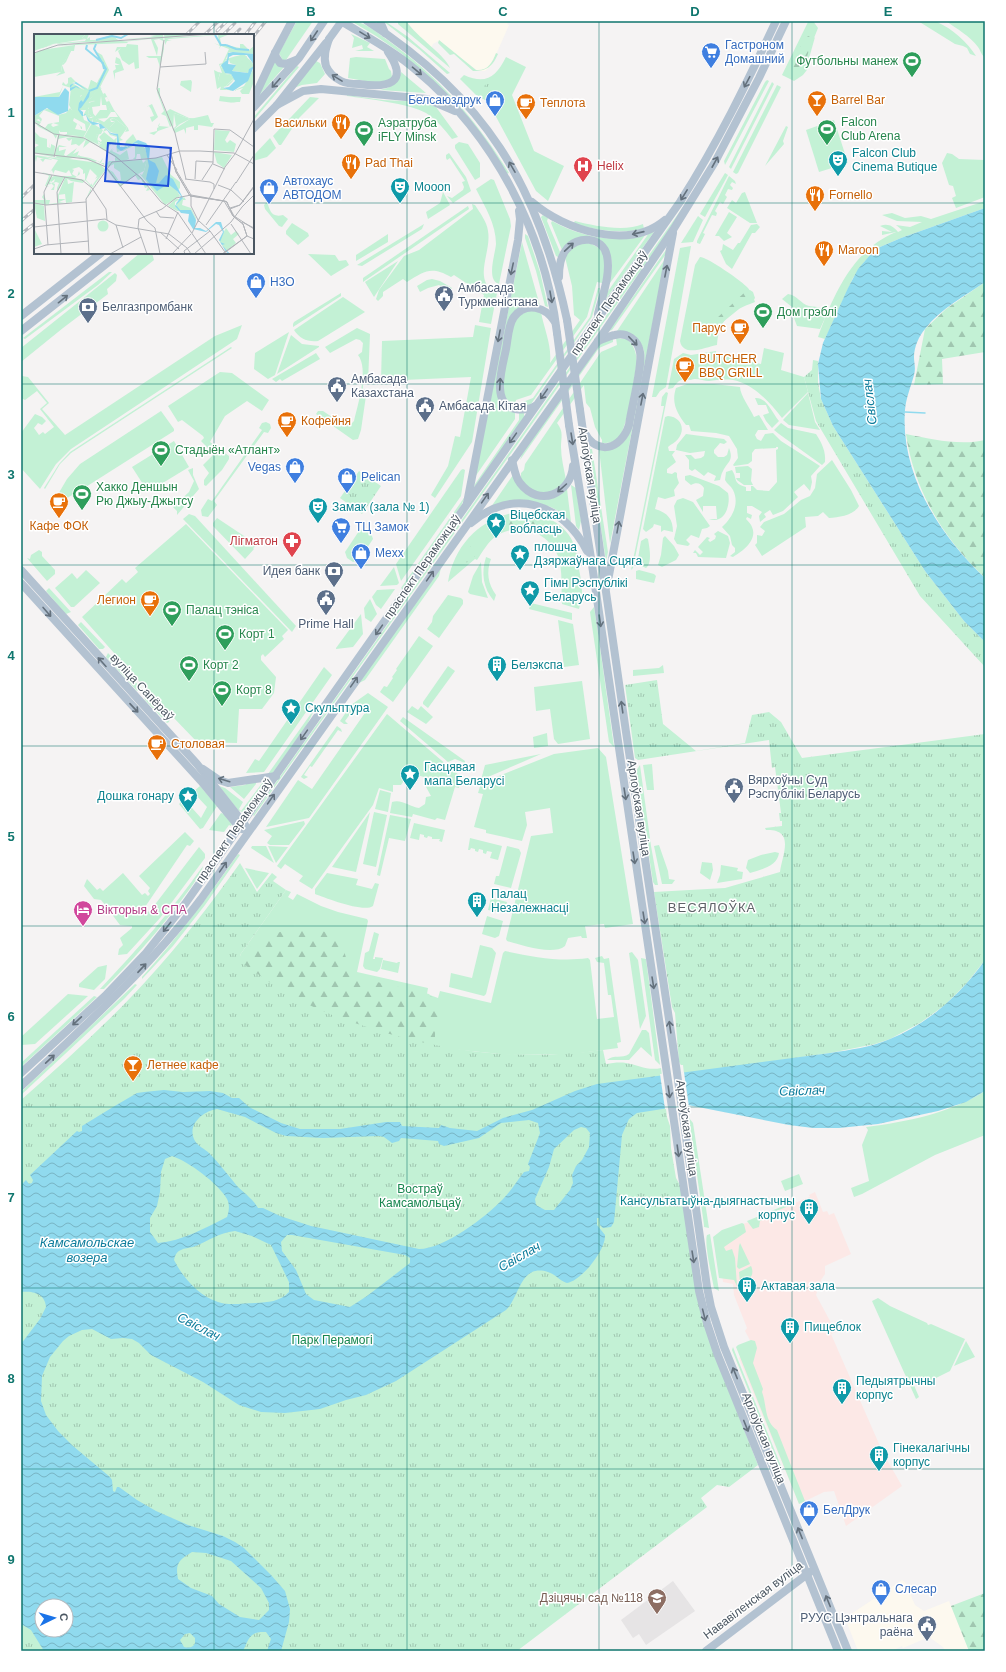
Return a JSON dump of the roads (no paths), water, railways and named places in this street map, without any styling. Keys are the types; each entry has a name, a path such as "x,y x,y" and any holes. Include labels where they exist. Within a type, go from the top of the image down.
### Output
{"main road":[{"path":"254,98 292,21"},
{"path":"254,107 301,55 324,21"},
{"name":"Арлоўская вуліца","path":"367,21 430,68 471,109 502,149 530,201 550,252 559,283 567,320 618,682 676,1066 700,1246 711,1307 724,1347 848,1651"},
{"path":"380,21 385,33"},
{"name":"праспект Пераможцаў","path":"21,1073 105,996 146,953 185,904 349,670 373,639 696,177 750,76 776,21"},
{"name":"праспект Пераможцаў","path":"21,1086 110,1002 182,924 598,341 673,230 715,162 759,78 786,21"},
{"path":"254,128 277,105 342,22"},
{"name":"Арлоўская вуліца","path":"342,22 386,48 417,71 461,114 498,165 514,195 542,262 556,323 569,425 591,558 608,683 699,1291 712,1338 838,1651"},
{"path":"329,39 325,54 325,61 331,74 345,82 375,87 388,84 395,79 396,63 386,48"},
{"path":"275,53 277,61 283,64 290,62 301,55"},
{"path":"277,105 303,90 321,88 427,99 443,104 461,114"},
{"path":"466,506 518,236 520,219 514,195"},
{"path":"530,201 546,214 568,225 582,230 602,234 632,235 660,224 671,214"},
{"path":"606,592 673,230"},
{"path":"559,283 561,260 569,246 575,242 585,240 592,240 601,244 607,254 608,269 596,319"},
{"path":"21,316 100,254"},
{"path":"21,331 119,254"},
{"path":"44,298 51,308"},
{"path":"34,306 41,316"},
{"path":"535,406 529,409 512,408 502,398 500,382 511,323 518,313 532,307 538,308 551,315 556,323"},
{"path":"582,428 590,440 598,446 613,445 622,440 626,435 629,425 641,359 639,348 629,336 615,335 598,341"},
{"path":"512,460 519,483 530,493 546,496 558,492 569,482 573,468 574,453"},
{"path":"462,530 480,516 496,509 518,504 536,505 555,513 568,523 582,540 591,558"},
{"name":"вуліца Сапёраў","path":"21,570 197,764 241,825"},
{"name":"вуліца Сапёраў","path":"21,583 241,825"},
{"path":"608,683 618,682"},
{"path":"197,764 219,780 228,782 276,776"},
{"path":"241,825 248,831"},
{"path":"640,893 649,890"},
{"path":"691,1243 696,1241 700,1246"},
{"name":"Нававіленская вуліца","path":"706,1651 814,1569"}],"water":[{"name":"Свіслач","path":"985,208 985,282 938,315 925,329 917,342 914,357 915,372 907,397 905,410 905,434 909,457 916,480 926,502 953,543 985,578 985,642 964,621 925,571 833,426 821,399 818,364 823,343 848,288 858,269 871,254 880,247 901,238"},
{"name":"Камсамольскае возера","path":"985,960 985,1091 966,1102 938,1111 878,1124 839,1128 813,1128 789,1125 688,1105 637,1113 629,1119 622,1135 614,1222 611,1227 603,1228 600,1225 599,1218 597,1218 597,1225 605,1235 601,1249 592,1264 579,1277 567,1283 548,1272 532,1272 526,1277 506,1310 396,1381 366,1395 320,1409 285,1413 261,1412 239,1405 203,1382 151,1355 139,1343 132,1339 111,1339 92,1329 82,1330 69,1336 50,1357 42,1376 41,1401 46,1415 58,1431 73,1446 110,1477 112,1480 113,1491 115,1492 117,1487 119,1487 156,1511 188,1525 223,1536 244,1548 285,1591 290,1609 289,1622 281,1651 267,1651 271,1639 266,1632 261,1632 251,1636 243,1651 44,1651 36,1638 74,1638 74,1598 34,1598 34,1635 31,1630 21,1624 21,1344 40,1319 46,1307 41,1296 29,1292 21,1292 21,1185 26,1180 29,1184 32,1183 33,1180 30,1175 77,1131 82,1131 82,1126 137,1093 164,1090 183,1092 210,1091 223,1093 232,1098 239,1098 249,1107 281,1123 300,1129 340,1129 386,1122 400,1122 402,1126 439,1128 441,1125 450,1128 477,1131 503,1118 532,1110 575,1091 597,1084 830,1053 875,1044 890,1039 918,1025 955,996","holes":["217,1109 245,1117 276,1133 286,1136 323,1138 379,1136 384,1137 392,1143 399,1141 401,1138 438,1141 439,1144 444,1146 479,1138 501,1123 529,1120 538,1123 540,1133 528,1164 530,1167 529,1171 524,1172 509,1193 496,1206 476,1223 452,1238 429,1248 419,1249 311,1226 280,1216 263,1208 258,1208 213,1157 195,1141 193,1135 194,1124 202,1116 212,1110","581,1127 586,1128 590,1133 589,1147 582,1160 576,1166 572,1175 573,1183 570,1190 554,1210 545,1210 536,1205 535,1199 549,1167 554,1149 574,1130","172,1156 179,1159 210,1180 227,1199 229,1204 227,1217 185,1237 158,1243 150,1232 150,1218 157,1206 160,1192 161,1172 165,1159","235,1231 252,1236 271,1245 289,1282 289,1292 282,1298 260,1303 232,1304 218,1302 204,1295 192,1286 174,1260 175,1256 182,1249 193,1247 218,1235","287,1235 292,1235 405,1255 410,1258 410,1263 350,1307 314,1300 306,1294 296,1270 282,1251 281,1242","192,1552 206,1553 231,1561 261,1588 269,1603 269,1610 259,1620 240,1617 219,1604 212,1596 191,1588 178,1579 177,1569 179,1562","190,1633 195,1638 195,1643 193,1646 188,1648 184,1647 180,1640 185,1634"]}],"waterway":[{"path":"905,412 925,413"}],"railway":[{"path":"187,34 200,21"},
{"path":"205,34 219,21"},
{"path":"217,31 227,21"},
{"path":"246,34 256,21"},
{"path":"254,36 266,21"},
{"path":"224,34 235,23"},
{"path":"235,34 240,29"},
{"path":"21,198 34,185"},
{"path":"21,221 34,210"},
{"path":"21,234 34,224"}],"place":[{"name":"Гастроном Домашний","path":"711,69"},
{"name":"Футбольны манеж","path":"912,78"},
{"name":"Белсаюздрук","path":"495,117"},
{"name":"Barrel Bar","path":"817,117"},
{"name":"Теплота","path":"526,120"},
{"name":"Васильки","path":"341,140"},
{"name":"Falcon Club Arena","path":"827,146"},
{"name":"Аэратруба iFLY Minsk","path":"364,147"},
{"name":"Falcon Club Cinema Butique","path":"838,177"},
{"name":"Pad Thai","path":"351,180"},
{"name":"Helix","path":"583,183"},
{"name":"Mooon","path":"400,204"},
{"name":"Автохаус АВТОДОМ","path":"269,205"},
{"name":"Fornello","path":"815,212"},
{"name":"Maroon","path":"824,267"},
{"name":"H3O","path":"256,299"},
{"name":"Амбасада Туркменістана","path":"444,312"},
{"name":"Белгазпромбанк","path":"88,324"},
{"name":"Дом грэблі","path":"763,329"},
{"name":"Парус","path":"740,345"},
{"name":"BUTCHER BBQ GRILL","path":"685,383"},
{"name":"Амбасада Казахстана","path":"337,403"},
{"name":"Амбасада Кітая","path":"425,423"},
{"name":"Кофейня","path":"287,438"},
{"name":"Стадыён «Атлант»","path":"161,467"},
{"name":"Vegas","path":"295,484"},
{"name":"Pelican","path":"347,494"},
{"name":"Хакко Деншын Рю Джыу-Джытсу","path":"82,511"},
{"name":"Кафе ФОК","path":"59,519"},
{"name":"Замак (зала № 1)","path":"318,524"},
{"name":"Віцебская вобласць","path":"496,539"},
{"name":"ТЦ Замок","path":"341,544"},
{"name":"Лігматон","path":"292,558"},
{"name":"Mexx","path":"361,570"},
{"name":"плошча Дзяржаўнага Сцяга","path":"520,571"},
{"name":"Идея банк","path":"334,588"},
{"name":"Гімн Рэспублікі Беларусь","path":"530,607"},
{"name":"Prime Hall","path":"326,616"},
{"name":"Легион","path":"150,617"},
{"name":"Палац тэніса","path":"172,627"},
{"name":"Корт 1","path":"225,651"},
{"name":"Корт 2","path":"189,682"},
{"name":"Белэкспа","path":"497,682"},
{"name":"Корт 8","path":"222,707"},
{"name":"Скульптура","path":"291,725"},
{"name":"Столовая","path":"157,761"},
{"name":"Гасцявая мапа Беларусі","path":"410,791"},
{"name":"Вярхоўны Суд Рэспублікі Беларусь","path":"734,804"},
{"name":"Дошка гонару","path":"188,813"},
{"name":"Палац Незалежнасці","path":"477,918"},
{"name":"Вікторыя & СПА","path":"83,927"},
{"name":"Летнее кафе","path":"133,1082"},
{"name":"Кансультатыўна-дыягнастычны корпус","path":"809,1225"},
{"name":"Актавая зала","path":"747,1303"},
{"name":"Пищеблок","path":"790,1344"},
{"name":"Педыятрычны корпус","path":"842,1405"},
{"name":"Гінекалагічны корпус","path":"879,1472"},
{"name":"БелДрук","path":"809,1527"},
{"name":"Слесар","path":"881,1606"},
{"name":"Дзіцячы сад №118","path":"657,1615"},
{"name":"РУУС Цэнтральнага раёна","path":"927,1642"}],"district":[{"name":"ВЕСЯЛОЎКА","path":"712,907"}],"park label":[{"name":"Востраў Камсамольцаў","path":"420,1196"},
{"name":"Парк Перамогі","path":"332,1340"}]}
